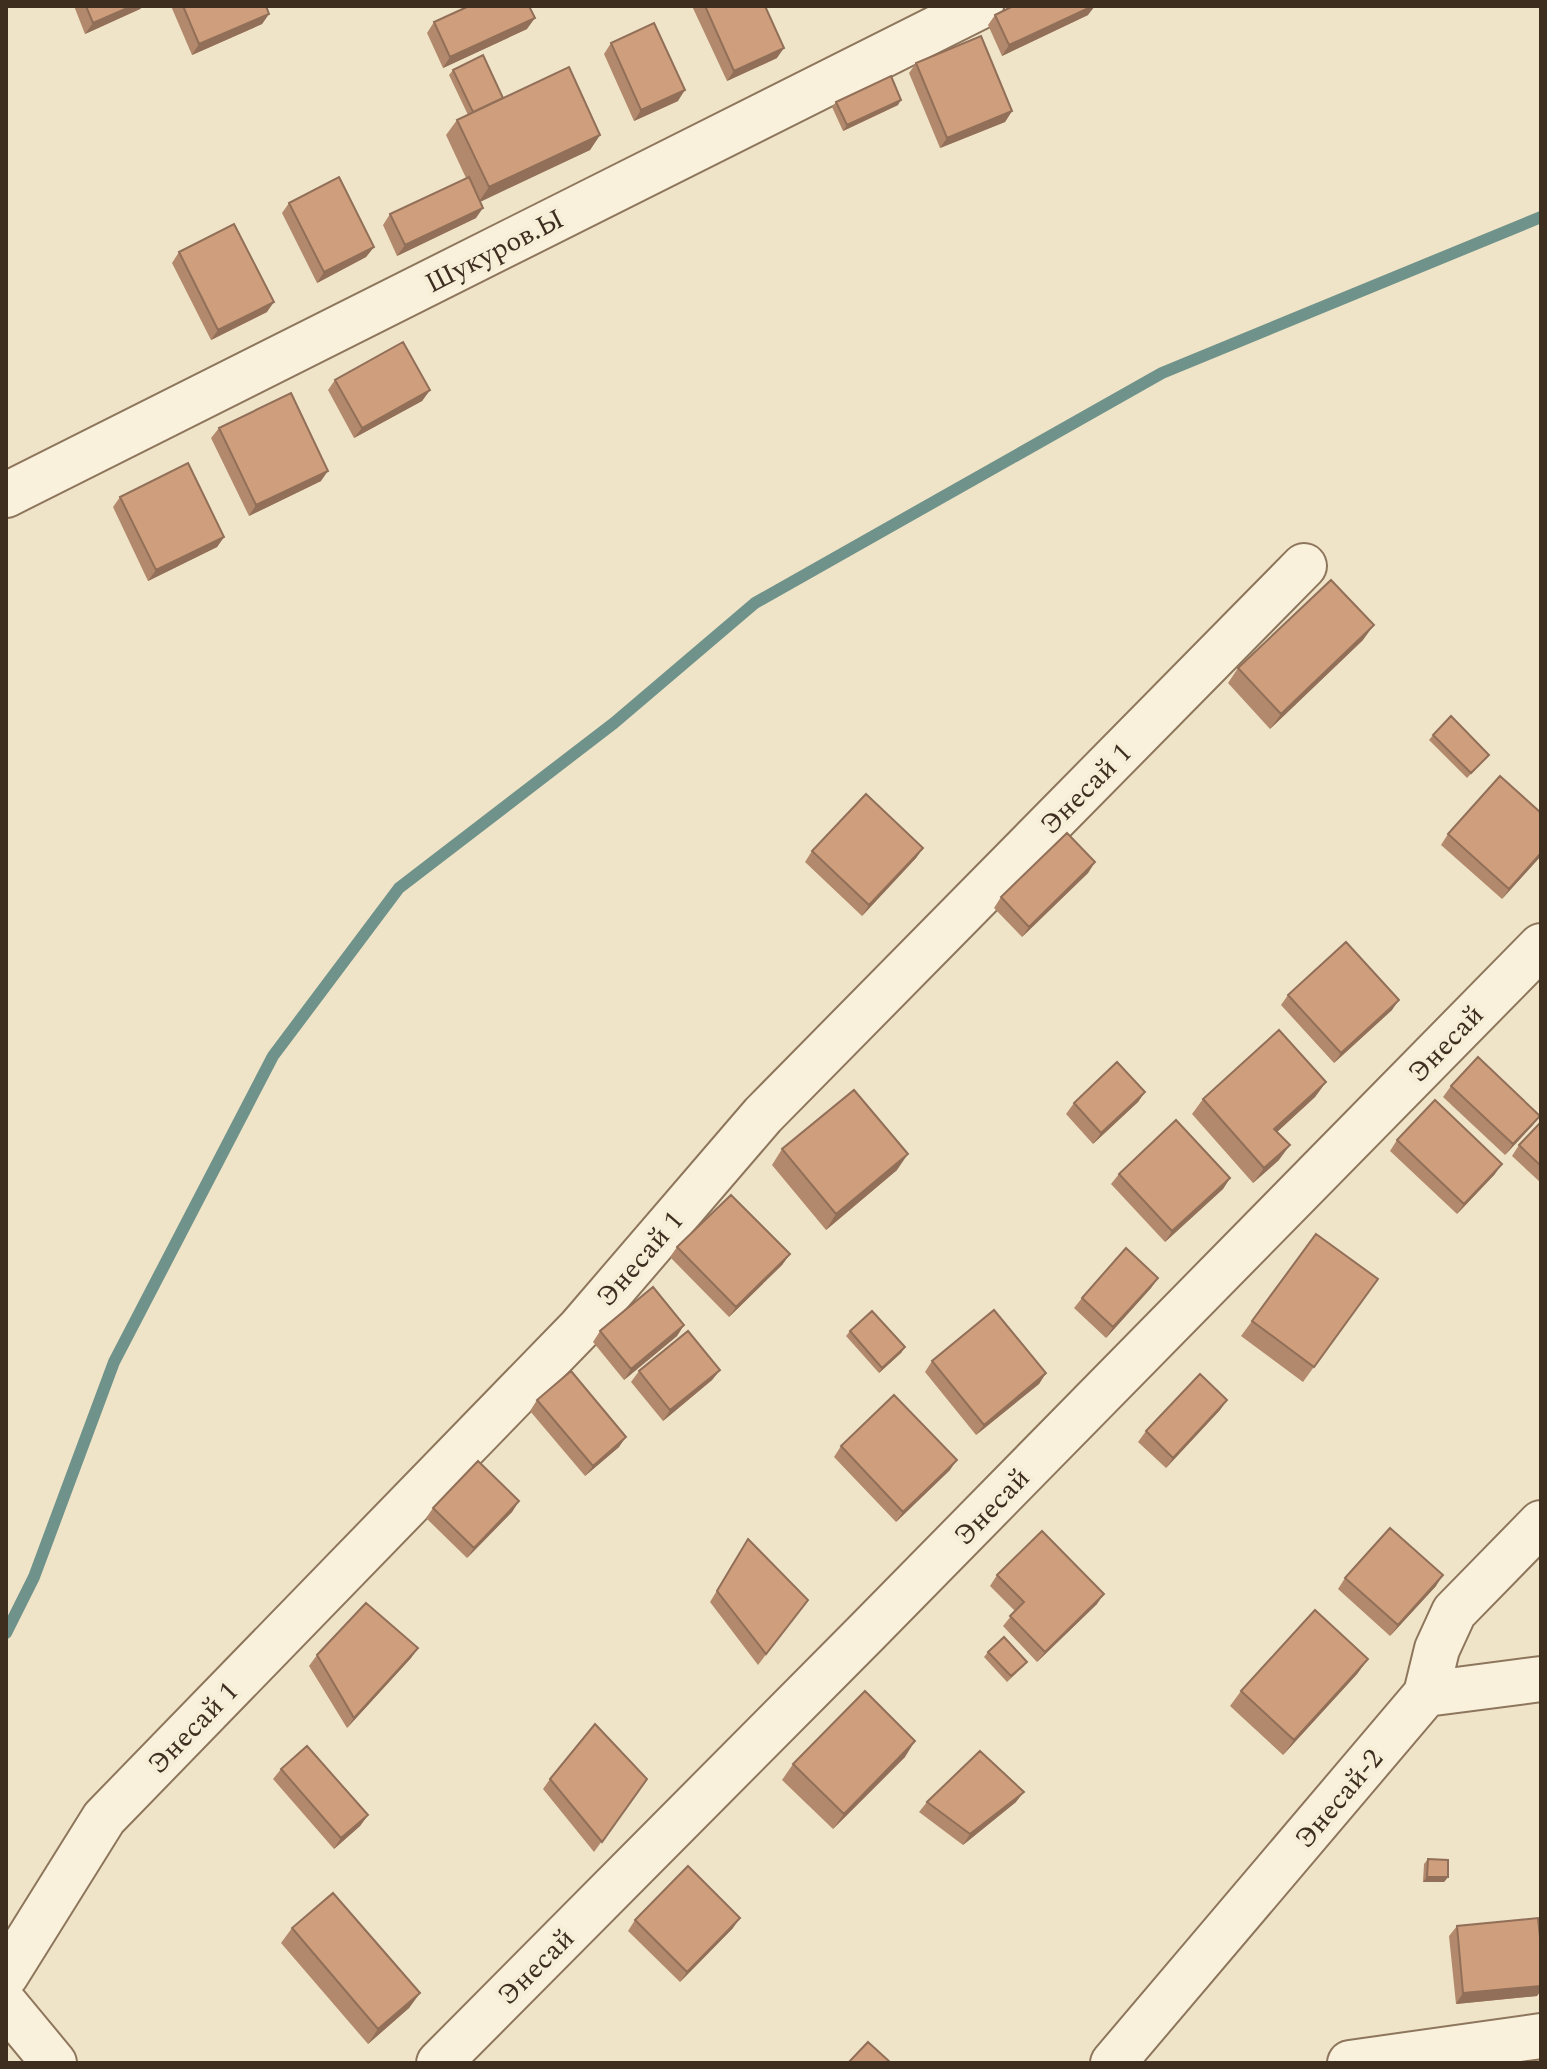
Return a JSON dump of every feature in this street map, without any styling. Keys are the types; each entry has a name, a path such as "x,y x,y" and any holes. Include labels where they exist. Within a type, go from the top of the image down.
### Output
{"street":[{"name":"Шукуров.Ы","path":"6,495 981,6"},
{"name":"Энесай 1","path":"6,1975 104,1818 580,1328 763,1115 1304,566"},
{"name":"Энесай","path":"439,2063 1541,946"},
{"name":"Энесай-2","path":"1113,2063 1426,1694 1437,1649 1454,1612 1541,1523"},
{"path":"1426,1694 1541,1679"},
{"path":"6,2005 54,2063"},
{"path":"1350,2063 1541,2036"}],"building":[{"path":"86,6 132,6 93,23"},
{"path":"183,6 266,6 269,14 199,44"},
{"path":"469,6 529,6 535,18 450,57 434,22"},
{"path":"705,6 765,6 784,48 734,71"},
{"path":"1013,6 1093,6 1009,45 995,15"},
{"path":"654,23 685,90 641,110 611,43"},
{"path":"981,36 1012,111 947,138 916,63"},
{"path":"483,55 503,98 473,112 453,70"},
{"path":"569,67 600,135 489,187 457,120"},
{"path":"891,76 901,100 847,125 836,102"},
{"path":"339,177 374,247 324,272 289,203"},
{"path":"469,177 483,208 405,245 390,214"},
{"path":"234,224 274,302 218,330 179,252"},
{"path":"403,342 430,390 362,428 335,380"},
{"path":"291,393 328,471 256,505 219,428"},
{"path":"188,463 224,537 156,570 120,497"},
{"path":"1331,580 1374,625 1281,714 1238,668"},
{"path":"1451,716 1489,755 1471,773 1433,735"},
{"path":"1500,776 1541,813 1541,853 1509,889 1448,834"},
{"path":"866,794 923,848 869,905 812,851"},
{"path":"1067,833 1095,862 1029,927 1001,897"},
{"path":"1346,942 1399,1000 1341,1053 1288,995"},
{"path":"1279,1030 1326,1082 1274,1129 1290,1145 1264,1168 1203,1099"},
{"path":"1478,1057 1540,1116 1513,1144 1451,1086"},
{"path":"1117,1062 1145,1092 1101,1133 1074,1103"},
{"path":"854,1090 908,1154 836,1214 782,1149"},
{"path":"1435,1100 1502,1164 1464,1204 1397,1140"},
{"path":"1176,1120 1230,1178 1172,1231 1119,1174"},
{"path":"1541,1122 1541,1166 1519,1145"},
{"path":"731,1195 790,1254 736,1307 677,1247"},
{"path":"1316,1234 1378,1279 1314,1367 1252,1321"},
{"path":"1126,1248 1158,1278 1113,1327 1082,1298"},
{"path":"653,1287 684,1325 631,1369 600,1331"},
{"path":"994,1310 1046,1373 984,1425 932,1361"},
{"path":"872,1311 905,1347 882,1368 850,1331"},
{"path":"688,1331 720,1370 670,1410 639,1371"},
{"path":"571,1371 626,1437 593,1466 537,1400"},
{"path":"1200,1374 1227,1400 1173,1458 1146,1431"},
{"path":"894,1395 957,1460 903,1512 841,1446"},
{"path":"478,1461 519,1501 474,1548 433,1508"},
{"path":"1390,1528 1443,1575 1398,1625 1345,1578"},
{"path":"1042,1531 1104,1594 1045,1652 1010,1616 1024,1602 997,1575"},
{"path":"748,1539 808,1600 766,1654 717,1591"},
{"path":"366,1603 418,1648 354,1718 317,1655"},
{"path":"1315,1610 1368,1659 1294,1740 1241,1691"},
{"path":"1004,1637 1027,1662 1011,1676 988,1652"},
{"path":"865,1691 915,1741 844,1814 793,1764"},
{"path":"595,1724 647,1779 602,1842 550,1779"},
{"path":"307,1746 368,1815 341,1838 281,1769"},
{"path":"980,1751 1024,1792 970,1834 927,1802"},
{"path":"1428,1859 1448,1860 1448,1877 1427,1877"},
{"path":"688,1866 740,1918 687,1972 635,1920"},
{"path":"333,1893 420,1993 378,2029 292,1928"},
{"path":"1538,1918 1541,1986 1463,1993 1457,1926"},
{"path":"868,2042 891,2063 848,2063"}],"waterway":[{"path":"6,1633 34,1577 114,1362 273,1056 399,888 614,723 755,603 1162,373 1541,217"}]}
